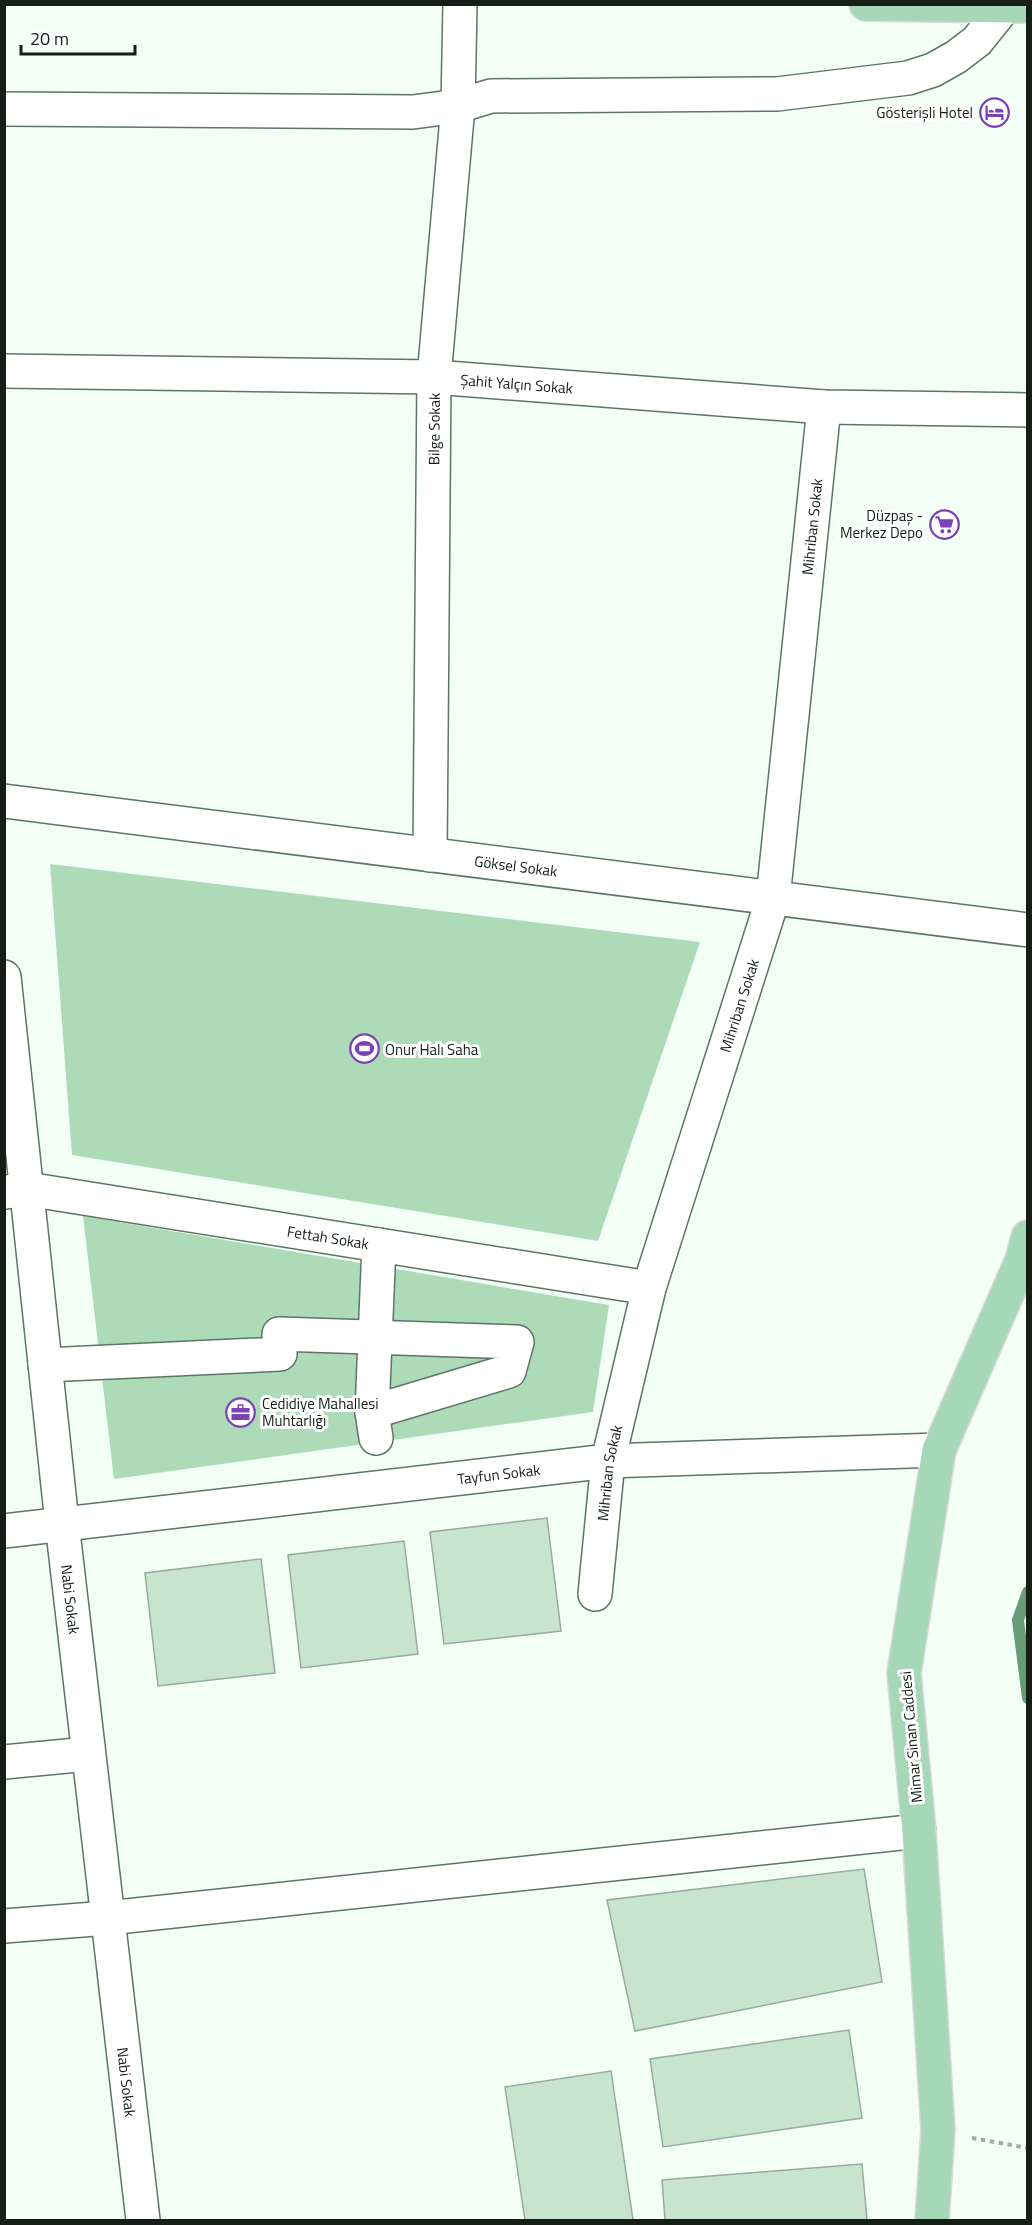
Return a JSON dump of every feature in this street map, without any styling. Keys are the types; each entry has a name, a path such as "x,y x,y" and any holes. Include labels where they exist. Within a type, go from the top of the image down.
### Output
{"main road":[{"path":"866,4 1016,6"},
{"name":"Mimar Sinan Caddesi","path":"932,2220 938,2130 919,1831 904,1673 939,1450 1022,1260 1028,1237"}],"street":[{"name":"Bilge Sokak","path":"430,855 434,377 458,106 460,4"},
{"path":"4,109 413,112 458,106 491,96 777,94 908,78 933,70 956,57 977,41 1016,6"},
{"name":"Şahit Yalçın Sokak","path":"4,371 434,377 824,407 1028,410"},
{"name":"Mihriban Sokak","path":"595,1594 608,1461 649,1288 773,898 824,407"},
{"name":"Göksel Sokak","path":"4,801 1028,930"},
{"name":"Nabi Sokak","path":"4,977 16,1190 45,1365 143,2220"},
{"name":"Fettah Sokak","path":"16,1190 649,1288"},
{"path":"45,1365 280,1353 279,1334 374,1337 518,1342 509,1371 374,1425 374,1337 379,1245"},
{"name":"Tayfun Sokak","path":"62,1523 608,1461 939,1450"},
{"path":"4,1531 62,1523"},
{"path":"4,1762 88,1754"},
{"path":"4,1926 108,1918 919,1831"}],"path":[{"path":"1011,2146 1028,2148"}],"green space":[{"name":"Onur Halı Saha","path":"50,864 700,942 598,1241 72,1155"},
{"path":"83,1216 609,1305 593,1412 114,1479"}],"building":[{"path":"547,1518 561,1631 444,1644 430,1532"},
{"path":"404,1541 418,1654 301,1668 288,1555"},
{"path":"261,1559 275,1673 158,1686 145,1573"},
{"path":"864,1869 882,1982 635,2031 607,1900"},
{"path":"849,2030 862,2118 663,2147 650,2059"},
{"path":"611,2071 633,2220 525,2220 505,2087"},
{"path":"862,2164 867,2220 665,2220 662,2180"}],"waterway":[{"path":"1028,1592 1018,1620 1028,1698"}],"place":[{"name":"Gösterişli Hotel","path":"994,112"},
{"name":"Düzpaş - Merkez Depo","path":"944,524"},
{"name":"Onur Halı Saha","path":"364,1049"},
{"name":"Cedidiye Mahallesi Muhtarlığı","path":"241,1412"}]}
